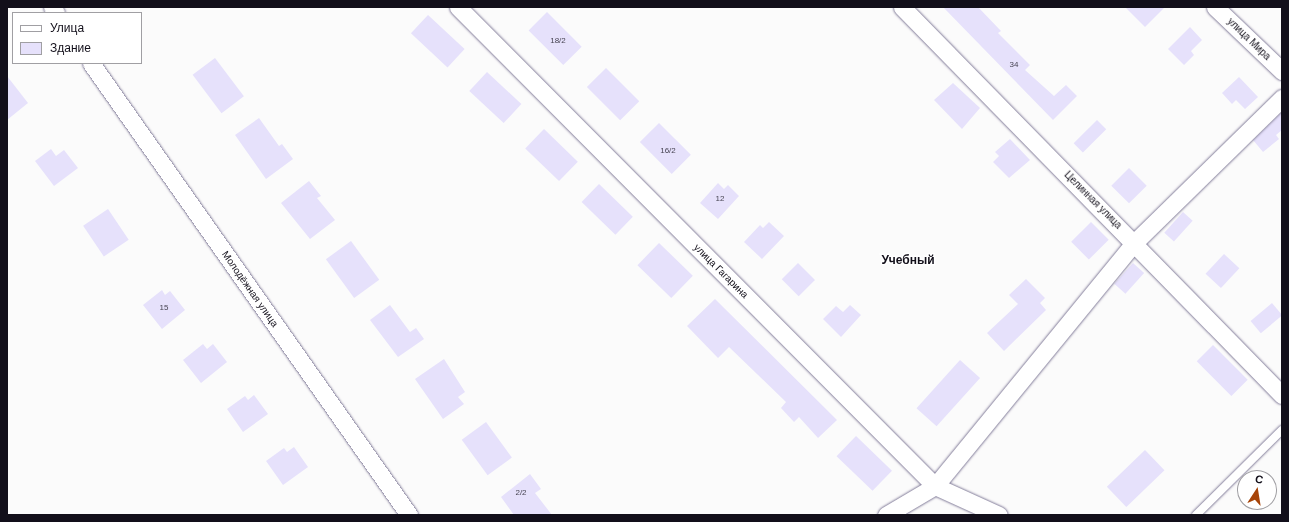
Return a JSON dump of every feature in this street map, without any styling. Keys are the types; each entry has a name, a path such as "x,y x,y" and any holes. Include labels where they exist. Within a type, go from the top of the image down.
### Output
{"street":[{"name":"улица Гагарина","path":"458,7 935,486 999,515"},
{"name":"Целинная улица","path":"902,7 1135,242 1282,395"},
{"name":"улица Мира","path":"1215,7 1282,71"},
{"name":"Молодёжная улица","path":"92,64 409,515"},
{"path":"886,515 935,486 1135,242 1282,98"}],"lane":[{"path":"1196,515 1282,430"}],"building":[{"path":"943,7 978,7 1001,31 998,33 1030,65 1025,70 1054,96 1066,85 1077,96 1053,120"},
{"path":"1125,7 1165,7 1145,27"},
{"path":"547,12 582,47 563,65 529,30"},
{"path":"428,15 465,49 448,67 411,33"},
{"path":"1190,27 1202,40 1191,51 1194,55 1184,65 1168,49"},
{"path":"215,58 244,96 222,113 193,75"},
{"path":"606,68 639,101 620,120 587,87"},
{"path":"487,72 521,104 504,123 469,91"},
{"path":"7,76 28,103 7,120"},
{"path":"1239,77 1258,97 1245,109 1236,100 1232,104 1222,93"},
{"path":"953,83 980,108 962,129 934,100"},
{"path":"1282,112 1282,130 1276,135 1279,139 1263,152 1253,140"},
{"path":"259,118 279,146 282,144 293,159 266,179 235,135"},
{"path":"1097,120 1106,129 1083,153 1074,143"},
{"path":"659,123 691,155 672,174 640,142"},
{"path":"544,129 578,162 559,181 525,148"},
{"path":"1010,139 1030,160 1009,178 993,162 999,156 995,152"},
{"path":"51,149 56,156 64,150 78,168 54,186 35,161"},
{"path":"1129,168 1147,186 1129,203 1111,186"},
{"path":"309,181 321,196 317,198 335,220 310,239 281,203"},
{"path":"718,183 724,189 728,185 739,196 718,219 700,203"},
{"path":"599,184 633,217 615,235 582,202"},
{"path":"108,209 129,240 104,256 83,226"},
{"path":"1183,212 1193,221 1174,242 1164,233"},
{"path":"769,222 784,236 762,259 744,242 760,225 763,228"},
{"path":"1091,222 1109,240 1089,259 1071,242"},
{"path":"351,241 379,280 354,298 326,259"},
{"path":"659,243 693,276 671,298 637,265"},
{"path":"1224,254 1239,268 1221,288 1206,274"},
{"path":"798,263 815,280 799,296 782,279"},
{"path":"1133,263 1144,273 1125,294 1114,284"},
{"path":"1026,279 1045,298 1040,303 1046,310 1004,351 987,333 1018,304 1009,295"},
{"path":"162,290 165,295 170,291 185,310 162,329 143,305"},
{"path":"715,299 837,420 818,438 799,417 794,422 781,408 786,402 729,347 718,358 687,326"},
{"path":"1272,303 1282,315 1261,333 1251,321"},
{"path":"390,305 410,332 416,328 424,339 398,357 370,320"},
{"path":"850,305 861,315 841,337 823,319 836,306 843,312"},
{"path":"203,344 207,349 213,344 227,362 201,383 183,360"},
{"path":"1213,345 1248,380 1231,396 1197,361"},
{"path":"444,359 465,392 458,397 464,404 443,419 415,379"},
{"path":"960,360 980,378 937,426 917,408"},
{"path":"254,395 268,414 243,432 227,409 245,396 248,400"},
{"path":"486,422 512,458 488,475 462,440"},
{"path":"856,436 892,471 873,491 837,456"},
{"path":"294,447 308,467 283,485 266,461 284,448 287,452"},
{"path":"1145,450 1164,470 1126,507 1107,487"},
{"path":"530,474 541,489 535,493 552,515 514,515 501,497"}],"district":[{"name":"Учебный","path":"908,261"}]}
